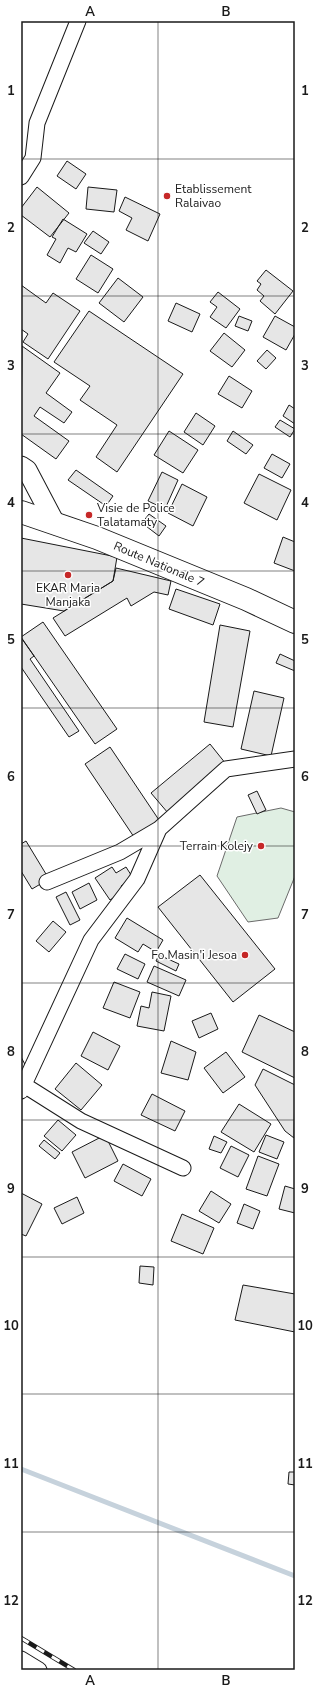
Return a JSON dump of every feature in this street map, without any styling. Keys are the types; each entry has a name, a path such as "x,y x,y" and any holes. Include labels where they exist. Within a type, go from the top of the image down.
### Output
{"main road":[{"name":"Route Nationale 7","path":"21,512 104,540 246,599 295,622"}],"street":[{"path":"21,177 33,158 37,123 78,21"},
{"path":"21,466 27,470 56,525"},
{"path":"47,882 120,852 159,830 226,769 295,759"},
{"path":"159,830 137,879 91,940 23,1088 81,1121 183,1168"},
{"path":"21,1658 39,1670"}],"green space":[{"name":"Terrain Kolejy","path":"281,808 295,812 295,876 278,918 248,922 217,876 237,817"}],"building":[{"path":"67,161 86,174 76,189 57,176"},
{"path":"37,187 69,213 50,237 21,215 21,208"},
{"path":"88,187 117,190 114,212 86,209"},
{"path":"125,197 160,214 148,241 126,230 132,218 119,211"},
{"path":"63,219 87,234 76,252 68,248 60,263 47,255 56,239 52,237"},
{"path":"93,231 109,242 101,254 84,243"},
{"path":"91,255 113,269 98,293 76,279"},
{"path":"266,270 293,291 275,314 260,301 264,296 257,290 261,284 257,281"},
{"path":"118,278 143,297 124,322 99,303"},
{"path":"21,285 46,303 53,293 80,311 48,359 23,342 28,334 21,329"},
{"path":"218,292 240,309 226,328 210,317 217,307 210,302"},
{"path":"176,303 200,314 192,332 168,321"},
{"path":"89,311 183,374 117,472 96,457 117,425 80,400 90,386 54,362"},
{"path":"239,316 252,321 248,331 235,326"},
{"path":"275,316 295,327 295,334 286,350 263,337"},
{"path":"224,333 245,350 232,367 210,351"},
{"path":"22,346 60,373 46,393 72,412 64,423 40,407 34,416 69,441 56,459 21,434"},
{"path":"267,350 276,358 266,369 257,361"},
{"path":"229,376 252,391 242,408 218,394"},
{"path":"289,405 295,409 295,424 283,416"},
{"path":"196,413 215,426 203,445 184,432"},
{"path":"280,420 295,429 290,437 275,427"},
{"path":"169,431 198,450 183,473 154,455"},
{"path":"233,431 253,445 246,454 227,441"},
{"path":"272,454 290,464 282,478 264,468"},
{"path":"76,470 113,496 106,506 68,480"},
{"path":"162,472 178,480 165,509 148,501"},
{"path":"259,474 291,490 277,520 244,503"},
{"path":"182,484 207,497 193,526 168,513"},
{"path":"149,514 166,526 159,536 142,523"},
{"path":"283,537 295,542 295,571 274,563"},
{"name":"EKAR Maria Manjaka","path":"21,538 117,557 113,581 64,611 21,604"},
{"path":"116,568 171,581 168,595 154,592 131,606 127,598 65,636 53,618 113,581"},
{"path":"176,589 220,604 213,625 169,609"},
{"path":"43,622 117,729 95,744 21,637"},
{"path":"220,625 250,631 233,727 204,722"},
{"path":"22,639 34,656 30,659 79,731 69,737 21,667"},
{"path":"280,654 295,661 295,671 276,663"},
{"path":"254,691 284,698 271,756 241,749"},
{"path":"210,744 226,764 168,813 151,793"},
{"path":"110,747 161,823 136,840 85,764"},
{"path":"257,791 266,810 257,814 248,795"},
{"path":"26,841 49,879 32,889 21,871 21,844"},
{"path":"112,867 116,873 126,867 133,878 121,886 124,891 110,900 95,878"},
{"path":"200,875 275,969 233,1002 158,907"},
{"path":"89,883 97,900 80,909 72,892"},
{"path":"66,892 80,920 70,925 56,897"},
{"path":"127,918 163,940 156,952 143,944 138,952 115,938"},
{"path":"53,921 66,932 49,952 36,941"},
{"path":"125,954 145,964 138,979 117,969"},
{"path":"159,955 179,964 176,971 156,961"},
{"path":"154,966 186,980 179,996 147,982"},
{"path":"114,982 140,992 130,1018 103,1008"},
{"path":"152,992 171,996 164,1031 137,1026 141,1006 149,1008"},
{"path":"211,1013 218,1029 199,1038 192,1021"},
{"path":"259,1015 295,1032 295,1078 242,1052"},
{"path":"93,1032 120,1046 108,1070 81,1056"},
{"path":"171,1041 196,1052 188,1080 161,1073"},
{"path":"226,1052 245,1077 223,1093 204,1068"},
{"path":"21,1057 28,1070 21,1075"},
{"path":"76,1063 102,1085 81,1110 55,1089"},
{"path":"263,1069 295,1085 294,1138 285,1131 255,1085"},
{"path":"152,1094 185,1111 175,1131 141,1115"},
{"path":"239,1104 271,1124 254,1152 221,1132"},
{"path":"58,1120 76,1135 62,1151 44,1136"},
{"path":"105,1135 118,1161 85,1178 72,1152"},
{"path":"266,1135 284,1142 277,1159 259,1152"},
{"path":"214,1136 227,1142 221,1153 209,1149"},
{"path":"44,1140 60,1153 55,1159 39,1146"},
{"path":"231,1146 249,1155 238,1177 220,1168"},
{"path":"258,1156 279,1164 267,1196 246,1189"},
{"path":"123,1164 151,1179 142,1196 114,1181"},
{"path":"285,1186 295,1189 295,1213 279,1209"},
{"path":"211,1191 231,1204 219,1223 199,1211"},
{"path":"21,1193 42,1204 26,1236 21,1234"},
{"path":"77,1197 84,1213 62,1224 54,1208"},
{"path":"244,1204 260,1211 253,1229 237,1223"},
{"path":"182,1214 214,1228 203,1254 171,1241"},
{"path":"140,1266 154,1267 153,1285 139,1283"},
{"path":"243,1285 295,1294 295,1332 235,1320"},
{"path":"289,1472 295,1472 295,1485 288,1484"}],"waterway":[{"path":"21,1469 295,1576"}],"railway":[{"path":"21,1638 74,1670"}],"place":[{"name":"Etablissement Ralaivao","path":"167,196"},
{"name":"Visie de Police Talatamaty","path":"89,515"},
{"name":"EKAR Maria Manjaka","path":"68,575"},
{"name":"Terrain Kolejy","path":"261,846"},
{"name":"Fo Masin'i Jesoa","path":"245,955"}]}
